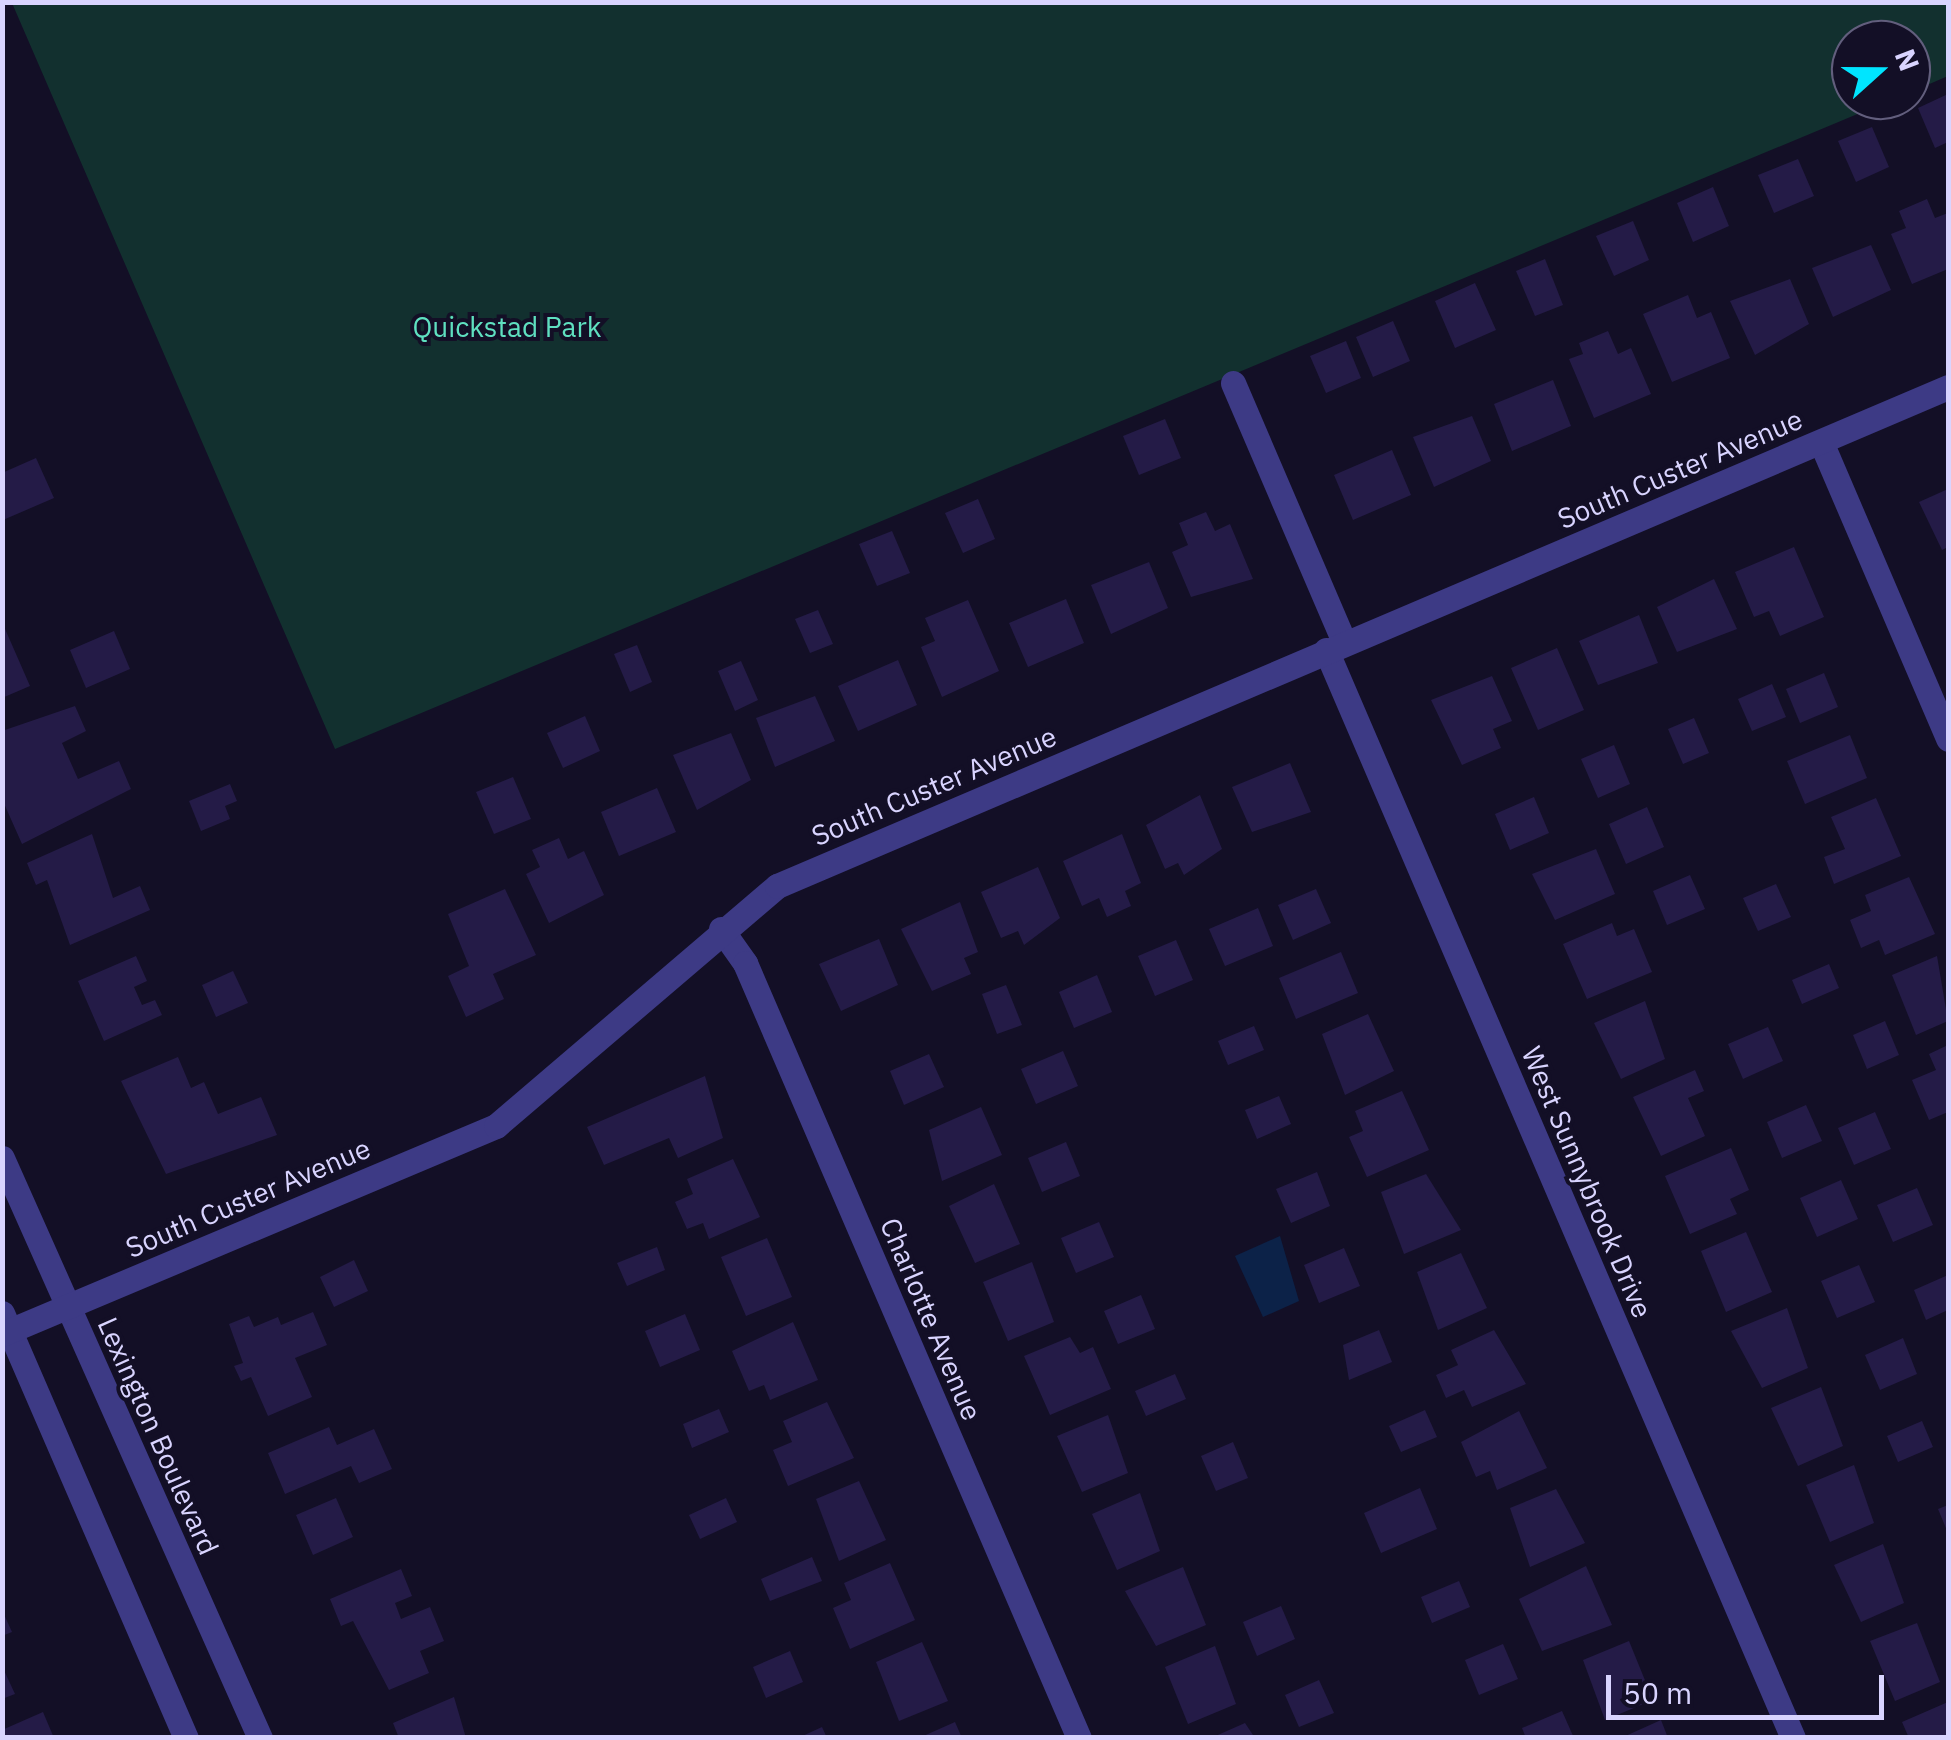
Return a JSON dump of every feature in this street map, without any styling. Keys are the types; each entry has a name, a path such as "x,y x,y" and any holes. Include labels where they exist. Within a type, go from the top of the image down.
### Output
{"street":[{"name":"West Sunnybrook Drive","path":"1232,383 1335,646 1793,1738"},
{"name":"South Custer Avenue","path":"5,1326 68,1306 496,1126 721,929 777,886 1948,387"},
{"path":"1821,442 1948,739"},
{"name":"Charlotte Avenue","path":"721,929 745,963 1079,1738"},
{"name":"Lexington Boulevard","path":"2,1158 260,1738"},
{"path":"5,1326 186,1738"}],"green space":[{"name":"Quickstad Park","path":"1948,2 1948,76 1931,83 1931,20 1831,20 1831,120 1843,120 335,749 12,3"}],"water":[{"path":"1280,1236 1299,1301 1263,1317 1235,1256"}],"building":[{"path":"1948,94 1948,142 1935,148 1923,120 1931,120 1931,102"},
{"path":"1872,127 1889,167 1856,182 1838,141"},
{"path":"1798,159 1814,196 1774,213 1758,175"},
{"path":"1713,187 1729,226 1693,242 1677,203"},
{"path":"1927,199 1935,218 1948,213 1948,269 1912,284 1891,234 1906,228 1899,211"},
{"path":"1633,221 1649,260 1614,276 1596,236"},
{"path":"1871,245 1891,290 1833,317 1812,268"},
{"path":"1545,259 1563,305 1535,316 1516,271"},
{"path":"1790,279 1809,324 1755,355 1730,301"},
{"path":"1475,283 1496,330 1455,348 1435,301"},
{"path":"1688,295 1697,318 1711,312 1730,358 1672,382 1643,314"},
{"path":"1393,321 1410,361 1373,377 1356,337"},
{"path":"1608,331 1618,354 1631,348 1651,394 1594,418 1569,359 1583,354 1579,343"},
{"path":"1346,341 1361,378 1326,393 1310,356"},
{"path":"1553,380 1571,426 1512,451 1494,404"},
{"path":"1472,416 1491,461 1434,487 1413,437"},
{"path":"1165,419 1181,458 1139,475 1123,436"},
{"path":"1392,450 1411,495 1353,520 1334,475"},
{"path":"36,458 54,498 3,520 2,473"},
{"path":"1948,489 1948,547 1942,550 1919,502"},
{"path":"978,499 995,539 963,553 945,513"},
{"path":"1206,512 1215,531 1230,524 1253,579 1191,597 1172,552 1188,545 1179,523"},
{"path":"892,531 910,573 877,586 859,544"},
{"path":"1794,547 1824,617 1780,636 1769,611 1754,617 1735,572"},
{"path":"1149,562 1168,608 1111,634 1091,585"},
{"path":"1714,579 1737,629 1677,652 1657,607"},
{"path":"1066,599 1084,643 1028,667 1009,623"},
{"path":"968,600 999,671 942,697 921,647 935,641 925,618"},
{"path":"818,610 833,644 810,653 795,619"},
{"path":"1639,615 1658,663 1598,685 1579,641"},
{"path":"2,622 30,686 2,698"},
{"path":"114,631 130,669 86,688 70,650"},
{"path":"637,645 652,682 630,692 614,654"},
{"path":"1557,648 1584,710 1538,730 1511,668"},
{"path":"898,660 917,705 858,731 838,686"},
{"path":"741,661 758,700 735,711 718,671"},
{"path":"1824,673 1838,707 1800,723 1786,689"},
{"path":"1492,676 1512,721 1493,729 1501,748 1462,765 1431,700"},
{"path":"1772,684 1786,717 1752,731 1738,699"},
{"path":"815,696 835,741 775,767 756,718"},
{"path":"75,706 86,731 62,743 78,779 119,761 131,789 22,844 2,799 2,731"},
{"path":"585,716 600,751 563,768 547,733"},
{"path":"1694,718 1709,753 1683,764 1668,729"},
{"path":"731,733 751,780 697,810 673,755"},
{"path":"1850,735 1867,778 1805,804 1787,761"},
{"path":"1614,745 1630,784 1598,798 1581,759"},
{"path":"1290,763 1311,812 1252,832 1232,787"},
{"path":"513,777 531,819 494,834 476,792"},
{"path":"230,784 237,801 225,806 230,819 201,831 189,801"},
{"path":"657,788 676,832 619,856 601,812"},
{"path":"1200,795 1222,849 1184,875 1178,863 1165,869 1146,825"},
{"path":"1534,797 1549,833 1510,850 1495,814"},
{"path":"1876,798 1901,856 1834,884 1824,857 1845,849 1831,817"},
{"path":"1647,807 1664,847 1626,864 1609,824"},
{"path":"92,834 113,898 140,886 150,910 70,945 47,880 36,885 27,863"},
{"path":"1122,834 1141,883 1125,891 1131,906 1107,917 1099,898 1082,906 1063,861"},
{"path":"559,838 568,859 584,851 604,895 549,923 526,874 540,867 532,850"},
{"path":"1596,849 1615,894 1555,920 1532,874"},
{"path":"1038,867 1060,918 1024,945 1018,931 1001,938 981,892"},
{"path":"1690,875 1705,909 1667,925 1653,891"},
{"path":"1909,877 1935,934 1885,955 1879,940 1861,948 1850,920 1871,911 1865,895"},
{"path":"1776,884 1791,917 1758,931 1743,898"},
{"path":"505,889 536,955 493,974 504,999 466,1017 448,976 469,966 448,914"},
{"path":"1316,889 1331,923 1293,940 1278,905"},
{"path":"960,902 978,952 964,958 971,974 932,991 901,929"},
{"path":"1258,908 1273,946 1225,966 1209,929"},
{"path":"1612,923 1617,936 1634,929 1652,972 1587,999 1563,944"},
{"path":"879,939 898,985 841,1011 819,964"},
{"path":"1176,940 1193,980 1155,996 1138,956"},
{"path":"1341,952 1358,993 1296,1019 1279,978"},
{"path":"136,956 147,981 134,987 142,1005 155,1000 162,1015 104,1041 78,981"},
{"path":"1937,956 1948,1021 1916,1035 1892,975"},
{"path":"1829,964 1839,988 1802,1004 1792,980"},
{"path":"233,971 248,1003 216,1017 202,985"},
{"path":"1097,975 1112,1012 1074,1028 1059,992"},
{"path":"1006,985 1022,1025 997,1034 982,994"},
{"path":"1645,1001 1665,1059 1621,1079 1594,1023"},
{"path":"1368,1014 1394,1071 1345,1095 1322,1034"},
{"path":"1885,1021 1899,1055 1867,1069 1853,1035"},
{"path":"1254,1026 1264,1050 1228,1065 1218,1041"},
{"path":"1768,1027 1783,1061 1743,1079 1728,1044"},
{"path":"1948,1045 1948,1112 1929,1120 1912,1080 1936,1070 1929,1054"},
{"path":"1063,1051 1078,1086 1036,1104 1021,1069"},
{"path":"929,1054 944,1087 904,1105 890,1071"},
{"path":"178,1057 191,1088 204,1082 218,1114 261,1097 277,1135 166,1174 121,1081"},
{"path":"1695,1070 1704,1091 1688,1098 1705,1136 1661,1156 1633,1097"},
{"path":"705,1076 723,1138 678,1158 669,1138 604,1165 587,1127"},
{"path":"1402,1091 1429,1150 1367,1177 1349,1137 1363,1131 1355,1111"},
{"path":"1279,1096 1291,1124 1257,1139 1245,1110"},
{"path":"1806,1105 1822,1141 1782,1158 1767,1122"},
{"path":"981,1107 1002,1155 942,1181 929,1130"},
{"path":"1875,1112 1891,1149 1854,1165 1838,1128"},
{"path":"1066,1142 1080,1176 1042,1192 1028,1158"},
{"path":"1731,1148 1749,1190 1730,1199 1737,1214 1690,1234 1665,1176"},
{"path":"733,1159 760,1217 709,1239 703,1223 687,1229 675,1202 693,1194 687,1179"},
{"path":"1317,1172 1330,1206 1291,1223 1276,1189"},
{"path":"1426,1174 1461,1230 1404,1254 1381,1192"},
{"path":"1841,1180 1858,1219 1817,1237 1800,1198"},
{"path":"994,1184 1020,1244 975,1263 949,1206"},
{"path":"1917,1188 1933,1225 1893,1242 1877,1205"},
{"path":"1099,1222 1114,1257 1076,1273 1061,1238"},
{"path":"1746,1232 1772,1292 1726,1312 1701,1251"},
{"path":"767,1238 792,1297 746,1316 721,1257"},
{"path":"657,1247 665,1270 627,1286 617,1263"},
{"path":"1344,1248 1360,1286 1319,1303 1304,1265"},
{"path":"1461,1253 1487,1308 1438,1330 1417,1272"},
{"path":"354,1260 368,1291 334,1307 320,1277"},
{"path":"1032,1262 1054,1322 1008,1341 983,1282"},
{"path":"1859,1265 1875,1302 1837,1318 1821,1281"},
{"path":"1948,1275 1948,1310 1926,1320 1914,1290"},
{"path":"1141,1295 1155,1329 1118,1344 1104,1311"},
{"path":"1787,1308 1808,1368 1762,1388 1731,1331"},
{"path":"313,1312 327,1345 295,1358 312,1397 268,1416 251,1377 241,1381 234,1366 243,1363 229,1324 249,1316 254,1327 278,1317 281,1325"},
{"path":"685,1314 700,1350 660,1367 645,1331"},
{"path":"793,1322 818,1380 770,1400 764,1385 749,1391 732,1351"},
{"path":"1379,1330 1392,1362 1349,1380 1343,1345"},
{"path":"1494,1330 1526,1384 1472,1407 1464,1390 1446,1398 1436,1375 1458,1365 1451,1350"},
{"path":"1070,1337 1080,1353 1093,1347 1111,1389 1050,1415 1024,1356"},
{"path":"1903,1338 1917,1374 1880,1390 1865,1355"},
{"path":"1175,1374 1186,1399 1146,1416 1135,1391"},
{"path":"1821,1387 1843,1446 1798,1466 1771,1408"},
{"path":"827,1402 854,1458 788,1486 773,1450 792,1442 783,1421"},
{"path":"719,1409 729,1432 692,1448 683,1424"},
{"path":"1425,1410 1437,1437 1401,1452 1389,1426"},
{"path":"1519,1411 1547,1468 1497,1490 1490,1471 1476,1477 1461,1442"},
{"path":"1108,1415 1128,1473 1082,1492 1057,1436"},
{"path":"1922,1421 1933,1447 1898,1462 1887,1436"},
{"path":"329,1427 337,1445 374,1429 392,1469 359,1483 351,1466 285,1494 268,1453"},
{"path":"1233,1442 1248,1478 1216,1491 1201,1456"},
{"path":"1854,1465 1874,1523 1830,1542 1806,1485"},
{"path":"859,1481 886,1540 839,1561 816,1499"},
{"path":"1420,1488 1437,1529 1381,1553 1364,1513"},
{"path":"1556,1489 1585,1543 1530,1567 1510,1508"},
{"path":"1140,1493 1160,1551 1117,1570 1092,1514"},
{"path":"336,1498 353,1537 313,1555 296,1515"},
{"path":"726,1498 737,1522 700,1539 689,1515"},
{"path":"1948,1505 1948,1533 1938,1509"},
{"path":"1883,1544 1904,1603 1861,1622 1834,1565"},
{"path":"812,1557 822,1581 770,1601 761,1579"},
{"path":"890,1563 915,1620 850,1649 833,1608 851,1600 844,1583"},
{"path":"1586,1566 1612,1625 1542,1651 1519,1599"},
{"path":"1183,1567 1206,1625 1156,1646 1125,1591"},
{"path":"401,1569 412,1596 395,1603 401,1619 430,1607 444,1641 420,1651 429,1673 389,1690 353,1621 341,1626 330,1599"},
{"path":"1459,1581 1470,1607 1432,1623 1421,1597"},
{"path":"1281,1606 1295,1639 1257,1656 1243,1622"},
{"path":"2,1610 12,1632 2,1636"},
{"path":"1917,1623 1940,1682 1895,1701 1870,1641"},
{"path":"1629,1641 1653,1700 1605,1720 1583,1660"},
{"path":"922,1642 948,1701 899,1721 876,1662"},
{"path":"1503,1644 1518,1679 1479,1695 1465,1660"},
{"path":"1215,1646 1236,1704 1188,1724 1165,1667"},
{"path":"790,1651 803,1682 766,1698 753,1667"},
{"path":"2,1666 15,1694 2,1699"},
{"path":"1319,1680 1334,1713 1299,1727 1285,1695"},
{"path":"454,1697 466,1738 399,1738 393,1723"},
{"path":"1948,1702 1948,1738 1909,1738 1902,1722"},
{"path":"1562,1711 1574,1738 1526,1738 1522,1728"},
{"path":"43,1712 54,1738 2,1738 2,1730"},
{"path":"1661,1720 1668,1738 1621,1738"},
{"path":"955,1722 962,1738 919,1738"},
{"path":"1245,1723 1255,1738 1211,1738"},
{"path":"822,1727 827,1738 798,1738"}]}
